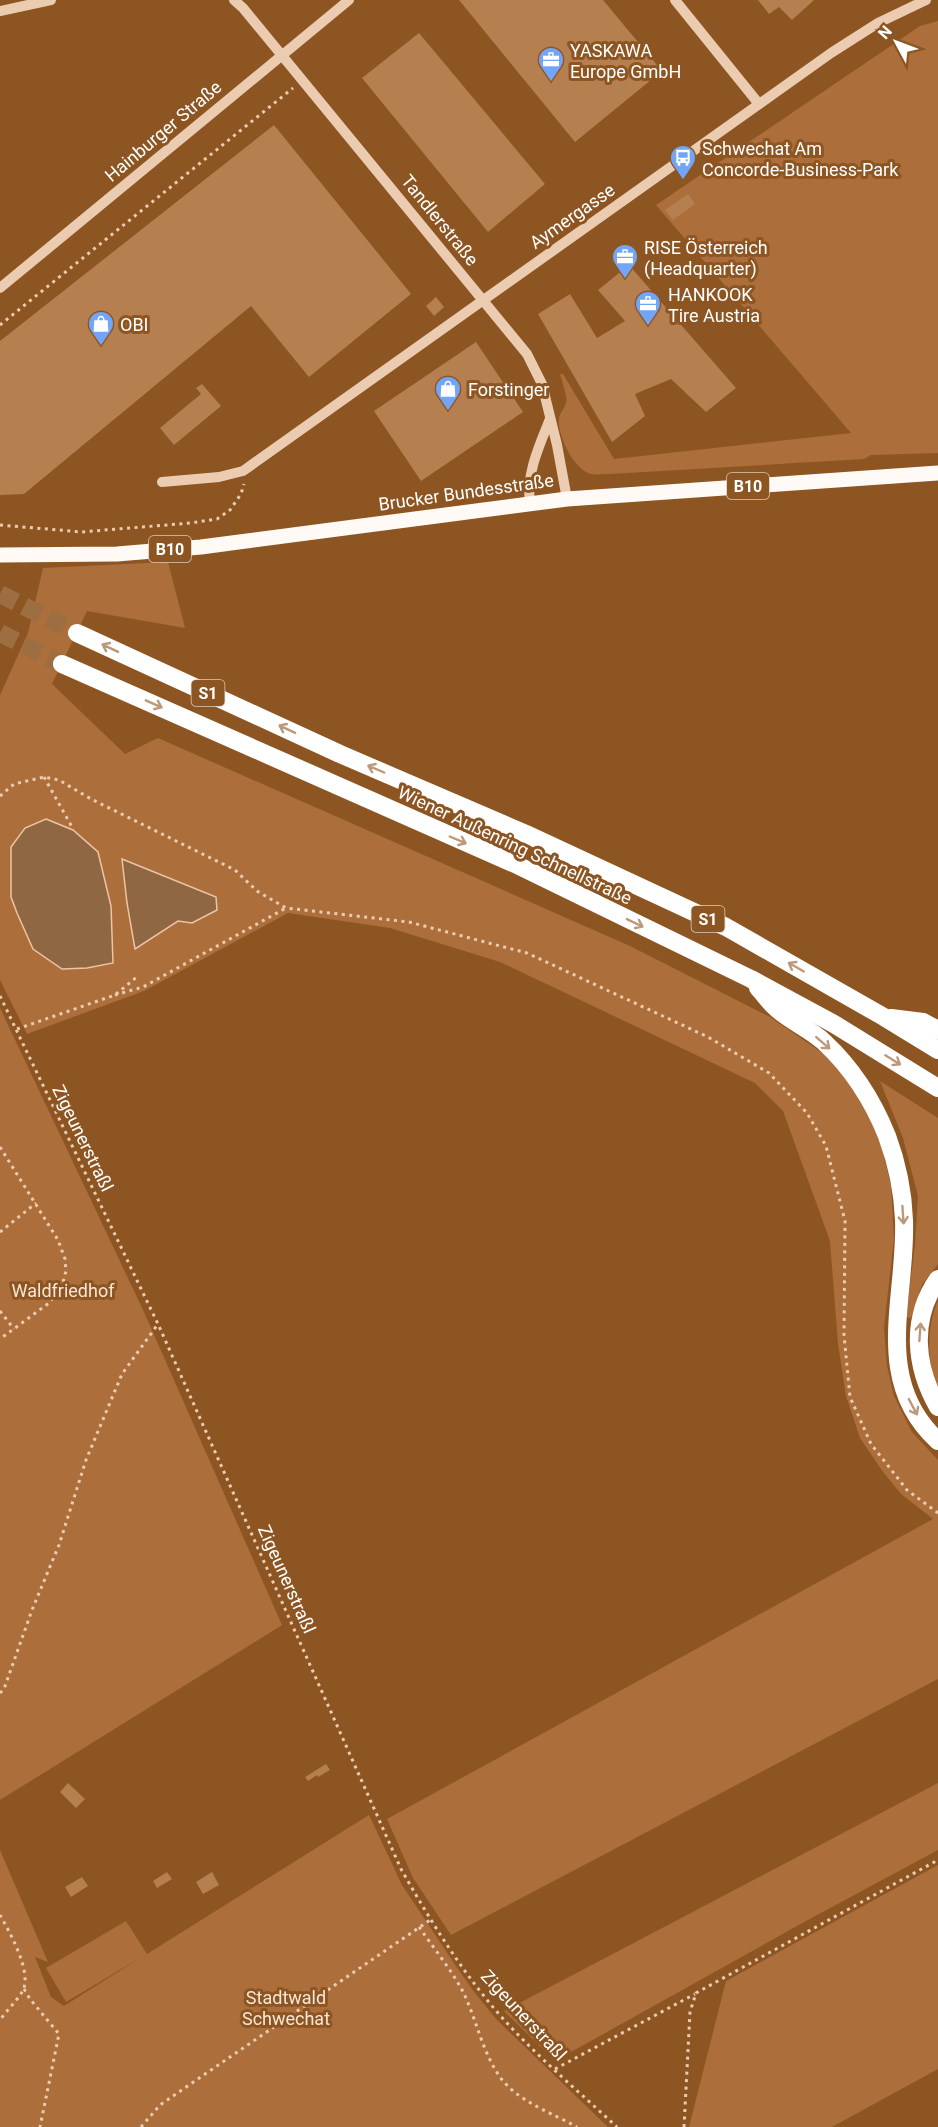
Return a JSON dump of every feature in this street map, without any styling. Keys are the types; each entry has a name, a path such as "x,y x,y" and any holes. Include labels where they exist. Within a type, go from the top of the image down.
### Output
{"highway":[{"name":"Wiener Außenring Schnellstraße","path":"77,633 340,754 526,834 726,927 938,1050"},
{"name":"Wiener Außenring Schnellstraße","path":"62,664 515,864 751,979 834,1024 938,1088"},
{"path":"751,979 776,1009 823,1041 842,1060 862,1088 886,1136 896,1165 904,1221 897,1323 897,1361 909,1402 938,1440"},
{"path":"884,1017 923,1022 938,1030"},
{"path":"938,1279 922,1310 919,1352 929,1391 938,1407"}],"main road":[{"name":"Brucker Bundesstraße","path":"0,555 117,554 201,547 567,498 938,473"}],"street":[{"path":"0,11 51,0"},
{"name":"Tandlerstraße","path":"234,0 282,54 527,354 542,384 567,498"},
{"name":"Hainburger Straße","path":"0,288 348,0"},
{"path":"675,0 759,104"},
{"name":"Aymergasse","path":"243,471 831,53 878,23 926,0"},
{"path":"530,503 528,489 535,456 550,419"},
{"path":"162,482 219,477 243,471"}],"path":[{"path":"0,325 303,80"},
{"path":"0,525 82,532 217,519 230,510 241,494 244,483 243,471"},
{"path":"0,796 14,784 44,777 59,780 91,799 235,870 257,891 286,908 409,922 527,953 708,1037 769,1073 807,1113 826,1146 845,1221 844,1335 850,1397 871,1444 907,1490 938,1513"},
{"path":"44,777 72,827"},
{"path":"17,1029 143,987 286,908"},
{"path":"115,995 138,976"},
{"name":"Zigeunerstraßl","path":"0,996 158,1324 401,1869 430,1920 471,1979 499,2014 617,2127"},
{"path":"0,1147 61,1245 66,1270 62,1286 49,1303 0,1340"},
{"path":"0,1232 36,1203"},
{"path":"0,1311 14,1329"},
{"path":"0,1694 4,1689 32,1610 59,1545 86,1460 122,1374 158,1324"},
{"path":"555,2069 938,1860"},
{"path":"0,1915 18,1946 25,1977 24,1989 0,2020"},
{"path":"141,2127 160,2105 430,1920"},
{"path":"419,1927 461,1989 480,2039 500,2077 526,2100 577,2127"},
{"path":"24,1989 30,2000 59,2034 40,2127"},
{"path":"684,2127 690,2012 696,1993"}],"green space":[{"path":"938,21 938,453 871,455 864,459 610,474 591,474 585,471 573,459 561,434 559,419 566,400 560,374 563,374 614,459 851,433 656,205 920,26"},
{"path":"168,562 185,628 87,611 52,684 125,754 158,738 630,946 770,1017 827,1056 853,1086 879,1136 891,1185 894,1238 884,1328 887,1366 894,1396 912,1432 938,1460 938,1679 451,1935 413,1878 387,1819 933,1519 901,1494 860,1438 846,1396 838,1344 830,1241 783,1111 755,1083 500,962 390,928 288,913 144,991 27,1034 0,980 0,695 28,633 43,568"},
{"name":"Waldfriedhof","path":"0,1008 144,1312 282,1625 0,1800"},
{"path":"880,1081 938,1118 938,1264 922,1285 911,1318 906,1317 915,1245 918,1196 903,1138"},
{"path":"938,1300 938,1393 934,1388 929,1344 931,1323"},
{"path":"938,1783 938,1850 555,2061 504,2011"},
{"name":"Stadtwald Schwechat","path":"369,1815 402,1885 475,1993 497,2020 608,2127 0,2127 0,1850 48,1962 35,1957 51,1997 64,2006 140,1958 66,2002 46,1968 126,1921 147,1954"},
{"path":"938,1865 938,2069 832,2127 689,2127 726,1981"}],"shaded area":[{"path":"46,819 73,830 98,852 111,906 113,963 87,968 62,969 33,949 11,897 11,847 25,828"},
{"path":"122,859 216,897 217,910 192,923 178,921 135,949"}],"building":[{"path":"459,0 603,0 662,71 575,142"},
{"path":"758,0 814,0 792,20 779,7 769,14"},
{"path":"419,33 545,184 488,232 362,78"},
{"path":"274,125 411,294 309,377 251,306 24,494 0,495 0,341"},
{"path":"688,194 695,204 673,220 665,210"},
{"path":"629,265 736,388 706,412 671,379 635,394 645,416 612,442 538,314 570,294 597,338 625,321 598,290"},
{"path":"436,297 444,307 434,316 426,306"},
{"name":"Forstinger","path":"476,342 523,412 421,481 374,411"},
{"path":"202,384 221,406 174,445 160,428 201,394 196,388"},
{"path":"326,1764 330,1770 308,1781 305,1777"},
{"path":"68,1783 85,1799 76,1808 60,1792"},
{"path":"167,1872 172,1879 157,1888 153,1881"},
{"path":"212,1872 219,1885 203,1894 196,1882"},
{"path":"82,1877 88,1886 71,1897 65,1887"}],"tunnel":[{"path":"0,594 77,633"},
{"path":"0,633 62,664"}],"place":[{"name":"YASKAWA Europe GmbH","path":"551,83"},
{"name":"Schwechat Am Concorde-Business-Park","path":"683,181"},
{"name":"RISE Österreich (Headquarter)","path":"625,280"},
{"name":"HANKOOK Tire Austria","path":"648,327"},
{"name":"OBI","path":"101,347"},
{"name":"Forstinger","path":"448,412"}]}
